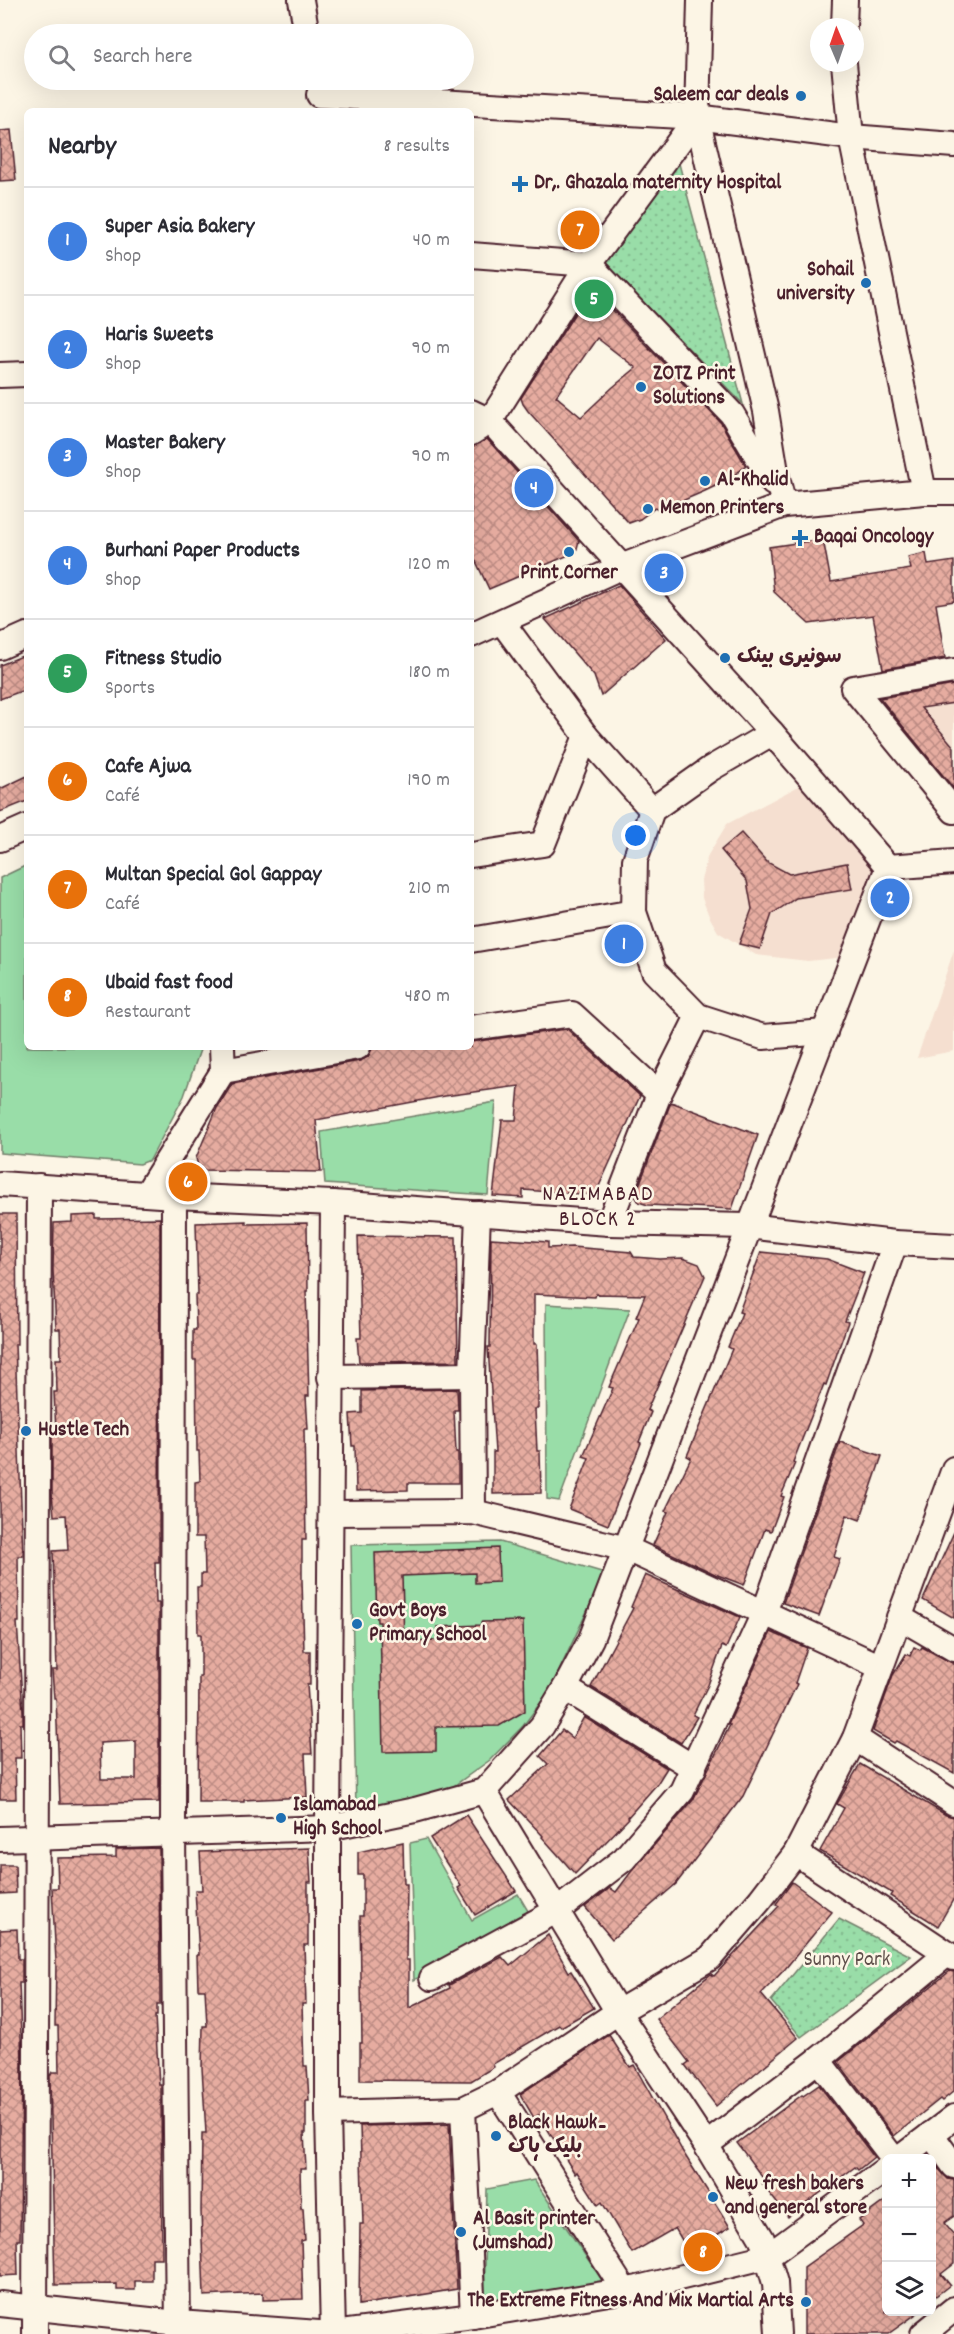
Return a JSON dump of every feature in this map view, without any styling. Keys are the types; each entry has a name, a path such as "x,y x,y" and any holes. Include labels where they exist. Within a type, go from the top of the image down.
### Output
{"street":[{"path":"301,0 305,24"},
{"path":"700,0 697,117 766,411 784,505"},
{"path":"844,18 845,0"},
{"path":"845,72 851,136 924,492"},
{"path":"319,95 697,117 851,136 954,145"},
{"path":"697,117 477,422 623,567 888,867"},
{"path":"474,255 589,264 732,414 784,505"},
{"path":"0,375 24,374"},
{"path":"474,634 623,567 784,505 924,492 954,492"},
{"path":"502,622 586,736 652,810"},
{"path":"0,647 24,636"},
{"path":"954,670 853,688 954,811"},
{"path":"772,733 710,769 652,810 635,860 634,912 654,971 698,1016 763,1037 825,1032"},
{"path":"474,855 543,844 586,736"},
{"path":"0,839 24,828"},
{"path":"888,867 954,862"},
{"path":"0,1839 328,1828 415,1810 484,1791 542,1726 591,1639 888,867"},
{"path":"474,939 634,912"},
{"path":"474,1028 572,1014 659,1094"},
{"path":"609,1223 659,1094 698,1016"},
{"path":"147,1193 223,1071 222,1050"},
{"path":"223,1071 341,1050"},
{"path":"0,1184 174,1196 333,1203 609,1223 748,1226 895,1243 954,1246"},
{"path":"35,2334 39,1186"},
{"path":"174,1196 172,1834 178,2328"},
{"path":"333,1203 328,1828 328,2113 333,2334"},
{"path":"473,1512 472,1375 478,1213"},
{"path":"432,1978 558,1910 624,1859 682,1791 764,1613 895,1243"},
{"path":"330,1377 472,1375"},
{"path":"328,2113 463,2109 498,2092 618,2012 710,1958 760,1900 796,1853 855,1738 898,1617 952,1483"},
{"path":"332,1513 473,1512 627,1549 881,1667"},
{"path":"898,1617 954,1649"},
{"path":"565,1688 694,1768"},
{"path":"855,1738 954,1803"},
{"path":"484,1791 618,2012 706,2145 762,2239 775,2283 778,2334"},
{"path":"706,2145 951,1956 796,1853"},
{"path":"818,2060 890,2154"},
{"path":"498,2092 624,2290"},
{"path":"463,2109 473,2316"},
{"path":"905,2154 954,2117"},
{"path":"931,2134 954,2166"},
{"path":"0,2304 178,2328 333,2334 473,2316 624,2290 768,2256 882,2172"},
{"path":"923,2334 954,2309"}],"shaded area":[{"path":"954,671 954,811 853,688"},
{"path":"812,779 888,867 854,956 808,961 756,955 718,932 709,916 702,898 701,880 708,855 727,824"},
{"path":"954,950 954,1051 917,1058"}],"green space":[{"path":"677,156 743,404 604,262"},
{"path":"24,866 24,1050 200,1050 184,1096 150,1160 140,1164 0,1153 0,878"},
{"path":"496,1102 488,1195 325,1184 321,1132"},
{"path":"546,1304 630,1309 559,1501 547,1499"},
{"path":"500,1542 605,1573 550,1690 523,1726 490,1760 448,1790 356,1812 351,1545"},
{"path":"426,1839 472,1920 518,1894 531,1916 414,1980 410,1843"},
{"name":"Sunny Park","path":"839,1919 911,1956 801,2037 771,2001"},
{"path":"534,2180 604,2283 484,2305 487,2189"}],"building":[{"path":"11,130 16,180 0,181 0,131"},
{"path":"596,295 600,297 721,423 746,466 726,481 675,504 671,502 659,511 655,508 640,519 629,523 528,411 521,398 584,299","holes":["597,338 636,368 581,417 556,396"]},
{"path":"487,439 579,541 576,552 489,589 474,557 474,446"},
{"path":"823,539 831,582 911,569 908,557 926,553 928,565 954,561 954,601 936,604 945,658 883,669 873,615 809,624 774,592 769,547"},
{"path":"619,585 666,639 601,696 594,676 545,619"},
{"path":"24,655 24,690 0,699 0,665"},
{"path":"954,685 954,703 921,708 954,747 954,789 880,698"},
{"path":"24,777 24,802 0,812 0,789"},
{"path":"741,833 767,862 789,874 847,863 852,889 796,898 772,914 760,949 739,944 752,909 747,881 721,850"},
{"path":"567,1029 640,1096 595,1195 523,1190 523,1198 493,1196 502,1120 516,1120 519,1086 445,1096 316,1120 321,1172 199,1170 196,1158 217,1108 232,1084 360,1061 368,1057 372,1050 474,1050 474,1042"},
{"path":"671,1102 758,1135 732,1209 648,1205 639,1202 635,1196"},
{"path":"0,1214 16,1214 17,1344 15,1344 23,1556 18,1556 19,1622 17,1622 23,1724 20,1724 21,1758 15,1758 16,1799 0,1799"},
{"path":"96,1215 96,1219 160,1218 159,1562 155,1562 156,1603 159,1603 159,1802 60,1804 56,1698 54,1698 52,1670 57,1670 53,1551 68,1550 66,1515 54,1516 52,1493 52,1433 56,1432 54,1392 57,1392 56,1359 61,1359 60,1329 56,1329 53,1270 54,1223 72,1222 72,1216","holes":["136,1741 136,1779 101,1779 100,1743"]},
{"path":"246,1221 246,1224 307,1223 309,1396 306,1396 308,1429 304,1429 306,1540 302,1540 302,1580 304,1651 310,1651 310,1685 307,1685 312,1754 305,1754 307,1797 244,1800 244,1802 198,1802 201,1634 198,1634 197,1587 201,1587 201,1574 205,1574 204,1537 195,1537 195,1482 200,1481 199,1451 197,1451 196,1360 193,1360 193,1330 196,1330 195,1295 198,1295 196,1223"},
{"path":"358,1236 456,1237 458,1361 359,1362 357,1338 361,1338"},
{"path":"491,1238 548,1242 548,1248 572,1247 631,1252 634,1257 683,1258 699,1264 705,1276 647,1410 651,1412 639,1442 641,1443 608,1525 569,1509 589,1458 583,1456 613,1388 609,1387 639,1318 636,1317 645,1295 596,1294 595,1297 534,1294 534,1344 537,1344 538,1375 538,1409 535,1409 537,1451 540,1451 541,1493 493,1494 493,1452 495,1452 488,1347 490,1347"},
{"path":"761,1252 827,1259 864,1273 845,1321 848,1322 826,1385 824,1384 793,1462 795,1463 781,1496 784,1497 771,1531 765,1529 744,1585 653,1545 668,1512 665,1511 691,1458 687,1456 732,1349 728,1347 742,1313 739,1312"},
{"path":"457,1389 458,1410 454,1410 458,1483 408,1483 408,1490 356,1491 355,1446 352,1446 350,1414 362,1413 362,1391"},
{"path":"840,1442 882,1456 860,1520 847,1515 834,1557 840,1559 819,1616 783,1603"},
{"path":"954,1532 954,1618 923,1600"},
{"path":"498,1548 499,1582 475,1583 475,1573 402,1576 404,1641 438,1640 438,1627 481,1625 481,1622 523,1621 525,1711 499,1726 436,1727 436,1751 383,1752 380,1622 377,1622 375,1553"},
{"path":"645,1575 740,1617 726,1648 722,1646 708,1685 693,1715 697,1717 681,1743 591,1687 633,1608 631,1607"},
{"path":"771,1632 807,1648 795,1683 797,1684 743,1796 676,1884 612,1939 585,1907 610,1888 616,1892 693,1800 730,1725 728,1725"},
{"path":"914,1647 920,1650 922,1647 954,1664 954,1773 873,1731 893,1675 906,1654 910,1656"},
{"path":"584,1717 667,1768 629,1818 575,1874 509,1800 548,1764 540,1756 562,1730 572,1738"},
{"path":"860,1764 946,1815 954,1817 954,1898 938,1926 890,1896 892,1893 820,1851 844,1808 837,1804"},
{"path":"466,1815 516,1891 475,1915 458,1888 461,1886 430,1838"},
{"path":"403,1842 404,1884 407,1884 406,1960 409,1960 409,2008 450,1988 449,1985 502,1957 510,1966 548,1935 569,1972 571,1971 594,2008 561,2027 559,2025 493,2064 494,2067 471,2081 360,2080 360,2043 362,2043 360,1916 363,1916 363,1875 358,1875 358,1852"},
{"path":"159,1848 160,2005 157,2005 157,2016 155,2016 159,2085 161,2085 162,2258 152,2258 152,2281 135,2281 135,2290 117,2290 117,2284 55,2285 50,2076 52,2072 59,2072 58,2026 55,2026 56,1961 52,1888 58,1888 57,1858 116,1857 116,1849"},
{"path":"309,1848 311,1882 308,1882 308,1945 304,1945 306,2004 302,2004 304,2066 307,2066 309,2101 306,2101 306,2133 304,2133 306,2169 300,2169 305,2240 301,2241 303,2299 263,2300 263,2293 204,2296 201,2211 202,2133 206,2133 202,2068 203,2026 207,2026 205,1989 198,1989 197,1955 199,1955 195,1890 202,1890 200,1852"},
{"path":"0,1865 15,1865 16,1893 0,1894"},
{"path":"792,1882 832,1912 761,1994 798,2038 716,2106 685,2065 689,2062 656,2019 711,1974 714,1976 779,1906 776,1904"},
{"path":"17,1929 18,1959 22,1959 22,1983 19,1983 22,2063 20,2240 17,2240 18,2275 0,2276 0,1930"},
{"path":"950,1971 954,1972 954,2091 942,2101 940,2099 894,2136 838,2062"},
{"path":"609,2035 630,2067 634,2065 683,2152 730,2227 689,2252 675,2228 632,2253 602,2202 598,2205 577,2172 575,2174 539,2115 534,2118 520,2094"},
{"path":"819,2085 874,2157 858,2170 855,2167 788,2217 762,2184 765,2181 737,2143"},
{"path":"449,2124 457,2289 359,2305 360,2224 363,2224 360,2126"},
{"path":"936,2168 948,2179 954,2180 954,2216 944,2223 954,2235 954,2264 941,2274 950,2285 936,2296 936,2208"},
{"path":"882,2203 882,2316 913,2316 888,2334 804,2334 804,2267 863,2225 859,2220"}],"place":[{"name":"Saleem car deals","path":"801,96"},
{"name":"Dr,. Ghazala maternity Hospital","path":"520,184"},
{"name":"Multan Special Gol Gappay","path":"580,230"},
{"name":"Sohail university","path":"866,283"},
{"name":"Fitness Studio","path":"594,299"},
{"name":"ZOTZ Print Solutions","path":"641,387"},
{"name":"Al-Khalid","path":"705,481"},
{"name":"Burhani Paper Products","path":"534,488"},
{"name":"Memon Printers","path":"648,509"},
{"name":"Baqai Oncology","path":"800,538"},
{"name":"Print Corner","path":"569,552"},
{"name":"Master Bakery","path":"664,573"},
{"name":"سونیری بینک","path":"725,658"},
{"name":"Haris Sweets","path":"890,898"},
{"name":"Super Asia Bakery","path":"624,944"},
{"name":"Cafe Ajwa","path":"188,1182"},
{"name":"Hustle Tech","path":"26,1431"},
{"name":"Govt Boys Primary School","path":"357,1624"},
{"name":"Islamabad High School","path":"281,1818"},
{"name":"Black Hawk۔ بلیک ہاک","path":"496,2136"},
{"name":"New fresh bakers and general store","path":"713,2197"},
{"name":"Al Basit printer (Jumshad)","path":"461,2232"},
{"name":"Ubaid fast food","path":"703,2252"},
{"name":"The Extreme Fitness And Mix Martial Arts","path":"806,2302"}],"district":[{"name":"NAZIMABAD BLOCK 2","path":"598,1208"}]}
